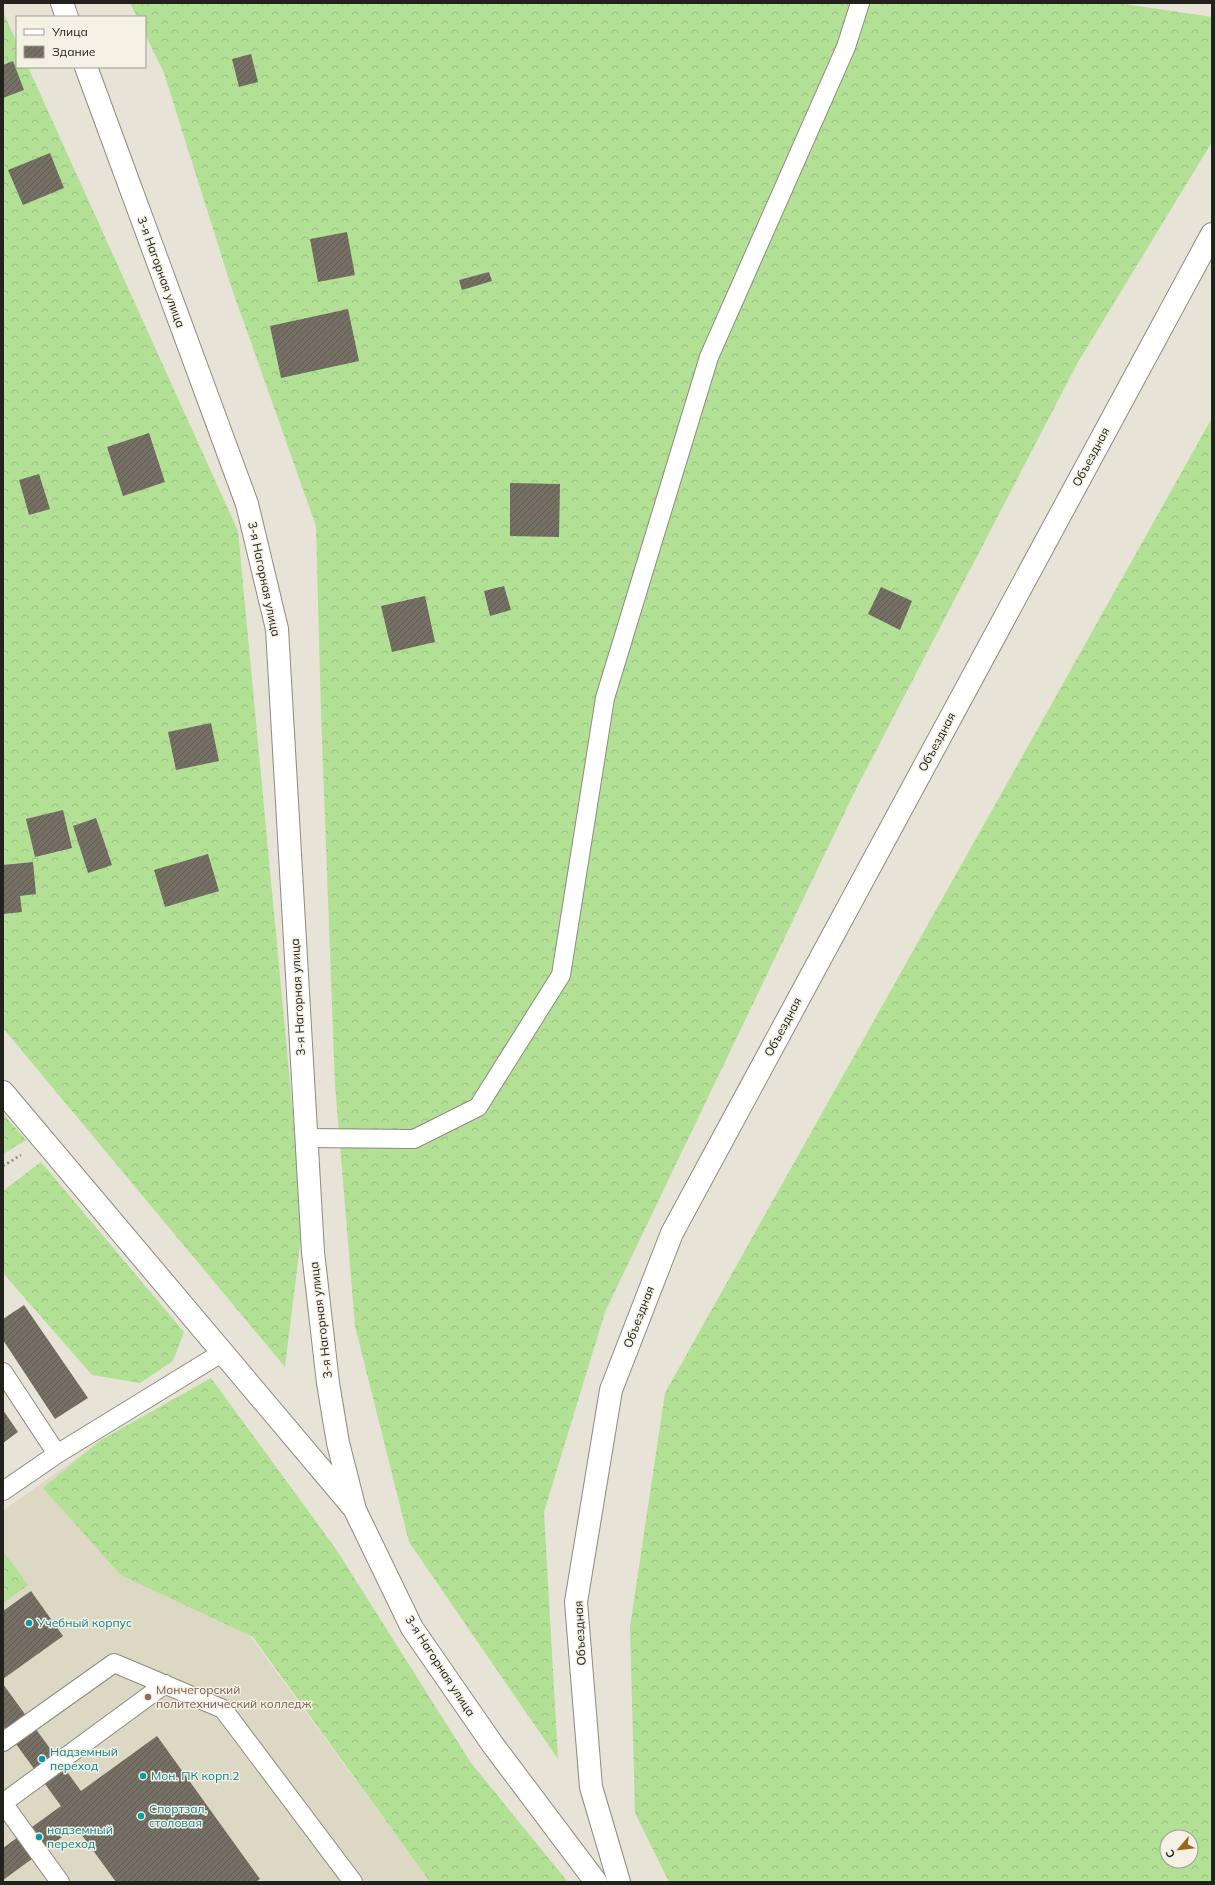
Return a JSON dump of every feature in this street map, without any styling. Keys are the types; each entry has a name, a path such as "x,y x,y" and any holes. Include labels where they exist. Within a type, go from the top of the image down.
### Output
{"street":[{"path":"62,3 67,16"},
{"name":"3-я Нагорная улица","path":"86,68 247,504 277,629 313,1252 328,1383 338,1443 355,1510 412,1628 493,1745 596,1882"},
{"name":"Объездная","path":"619,1882 591,1787 576,1602 611,1390 672,1233 1212,234"},
{"path":"3,1092 355,1510"}],"lane":[{"path":"306,1138 414,1139 478,1107 561,974 605,698 709,357 846,47 860,3"},
{"path":"3,1491 58,1454 223,1352"},
{"path":"3,1372 58,1454"},
{"path":"3,1742 114,1663 224,1709 353,1882"},
{"path":"60,1882 3,1803 165,1684"}],"shaded area":[{"name":"Мончегорский политехнический колледж","path":"105,1438 430,1882 3,1882 3,1511"}],"green space":[{"path":"130,3 1118,3 1212,17 1212,142 1078,362 856,789 605,1312 544,1512 558,1759 409,1542 355,1326 335,1085 321,713 316,526 232,289 164,73 146,36 146,16 136,16"},
{"path":"3,12 16,41 16,68 28,68 238,531 303,1221 285,1367 3,1028"},
{"path":"1212,418 1212,1882 669,1882 635,1813 630,1627 665,1393"},
{"path":"3,1114 26,1140 3,1154"},
{"path":"41,1162 184,1332 173,1361 140,1383 92,1375 3,1273 3,1191"},
{"path":"211,1378 336,1549 471,1763 568,1882 430,1882 253,1637 121,1575 43,1488 101,1440"},
{"path":"3,1551 28,1585 3,1603"}],"building":[{"path":"251,54 258,82 239,87 232,59"},
{"path":"13,61 24,90 3,98 3,65"},
{"path":"50,153 64,188 23,205 8,170"},
{"path":"347,232 355,275 318,282 310,239"},
{"path":"489,272 492,281 462,290 459,280"},
{"path":"348,309 359,361 281,378 270,326"},
{"path":"149,433 165,482 123,496 107,447"},
{"path":"39,474 50,509 29,515 19,480"},
{"path":"510,483 560,484 559,537 510,536"},
{"path":"504,586 511,610 490,616 484,591"},
{"path":"881,587 912,601 900,630 868,614"},
{"path":"425,596 435,642 392,652 381,606"},
{"path":"211,723 219,761 176,770 168,732"},
{"path":"63,810 72,848 35,857 26,819"},
{"path":"96,818 112,865 88,873 73,826"},
{"path":"208,854 219,891 165,907 154,870"},
{"path":"33,862 36,894 20,896 22,912 3,914 3,865"},
{"path":"24,1305 88,1398 55,1419 3,1340 3,1319"},
{"path":"3,1410 18,1432 3,1443"},
{"name":"Учебный корпус","path":"31,1591 63,1636 3,1679 3,1611"},
{"name":"Спортзал, столовая","path":"3,1684 81,1791 157,1736 260,1879 256,1882 116,1882 76,1827 3,1880 3,1848 61,1806 3,1726"}],"place":[{"name":"Учебный корпус","path":"29,1623"},
{"name":"Мончегорский политехнический колледж","path":"148,1697"},
{"name":"Надземный переход","path":"42,1759"},
{"name":"Мон. ПК корп.2","path":"143,1776"},
{"name":"Спортзал, столовая","path":"141,1816"},
{"name":"надземный переход","path":"39,1837"}]}
